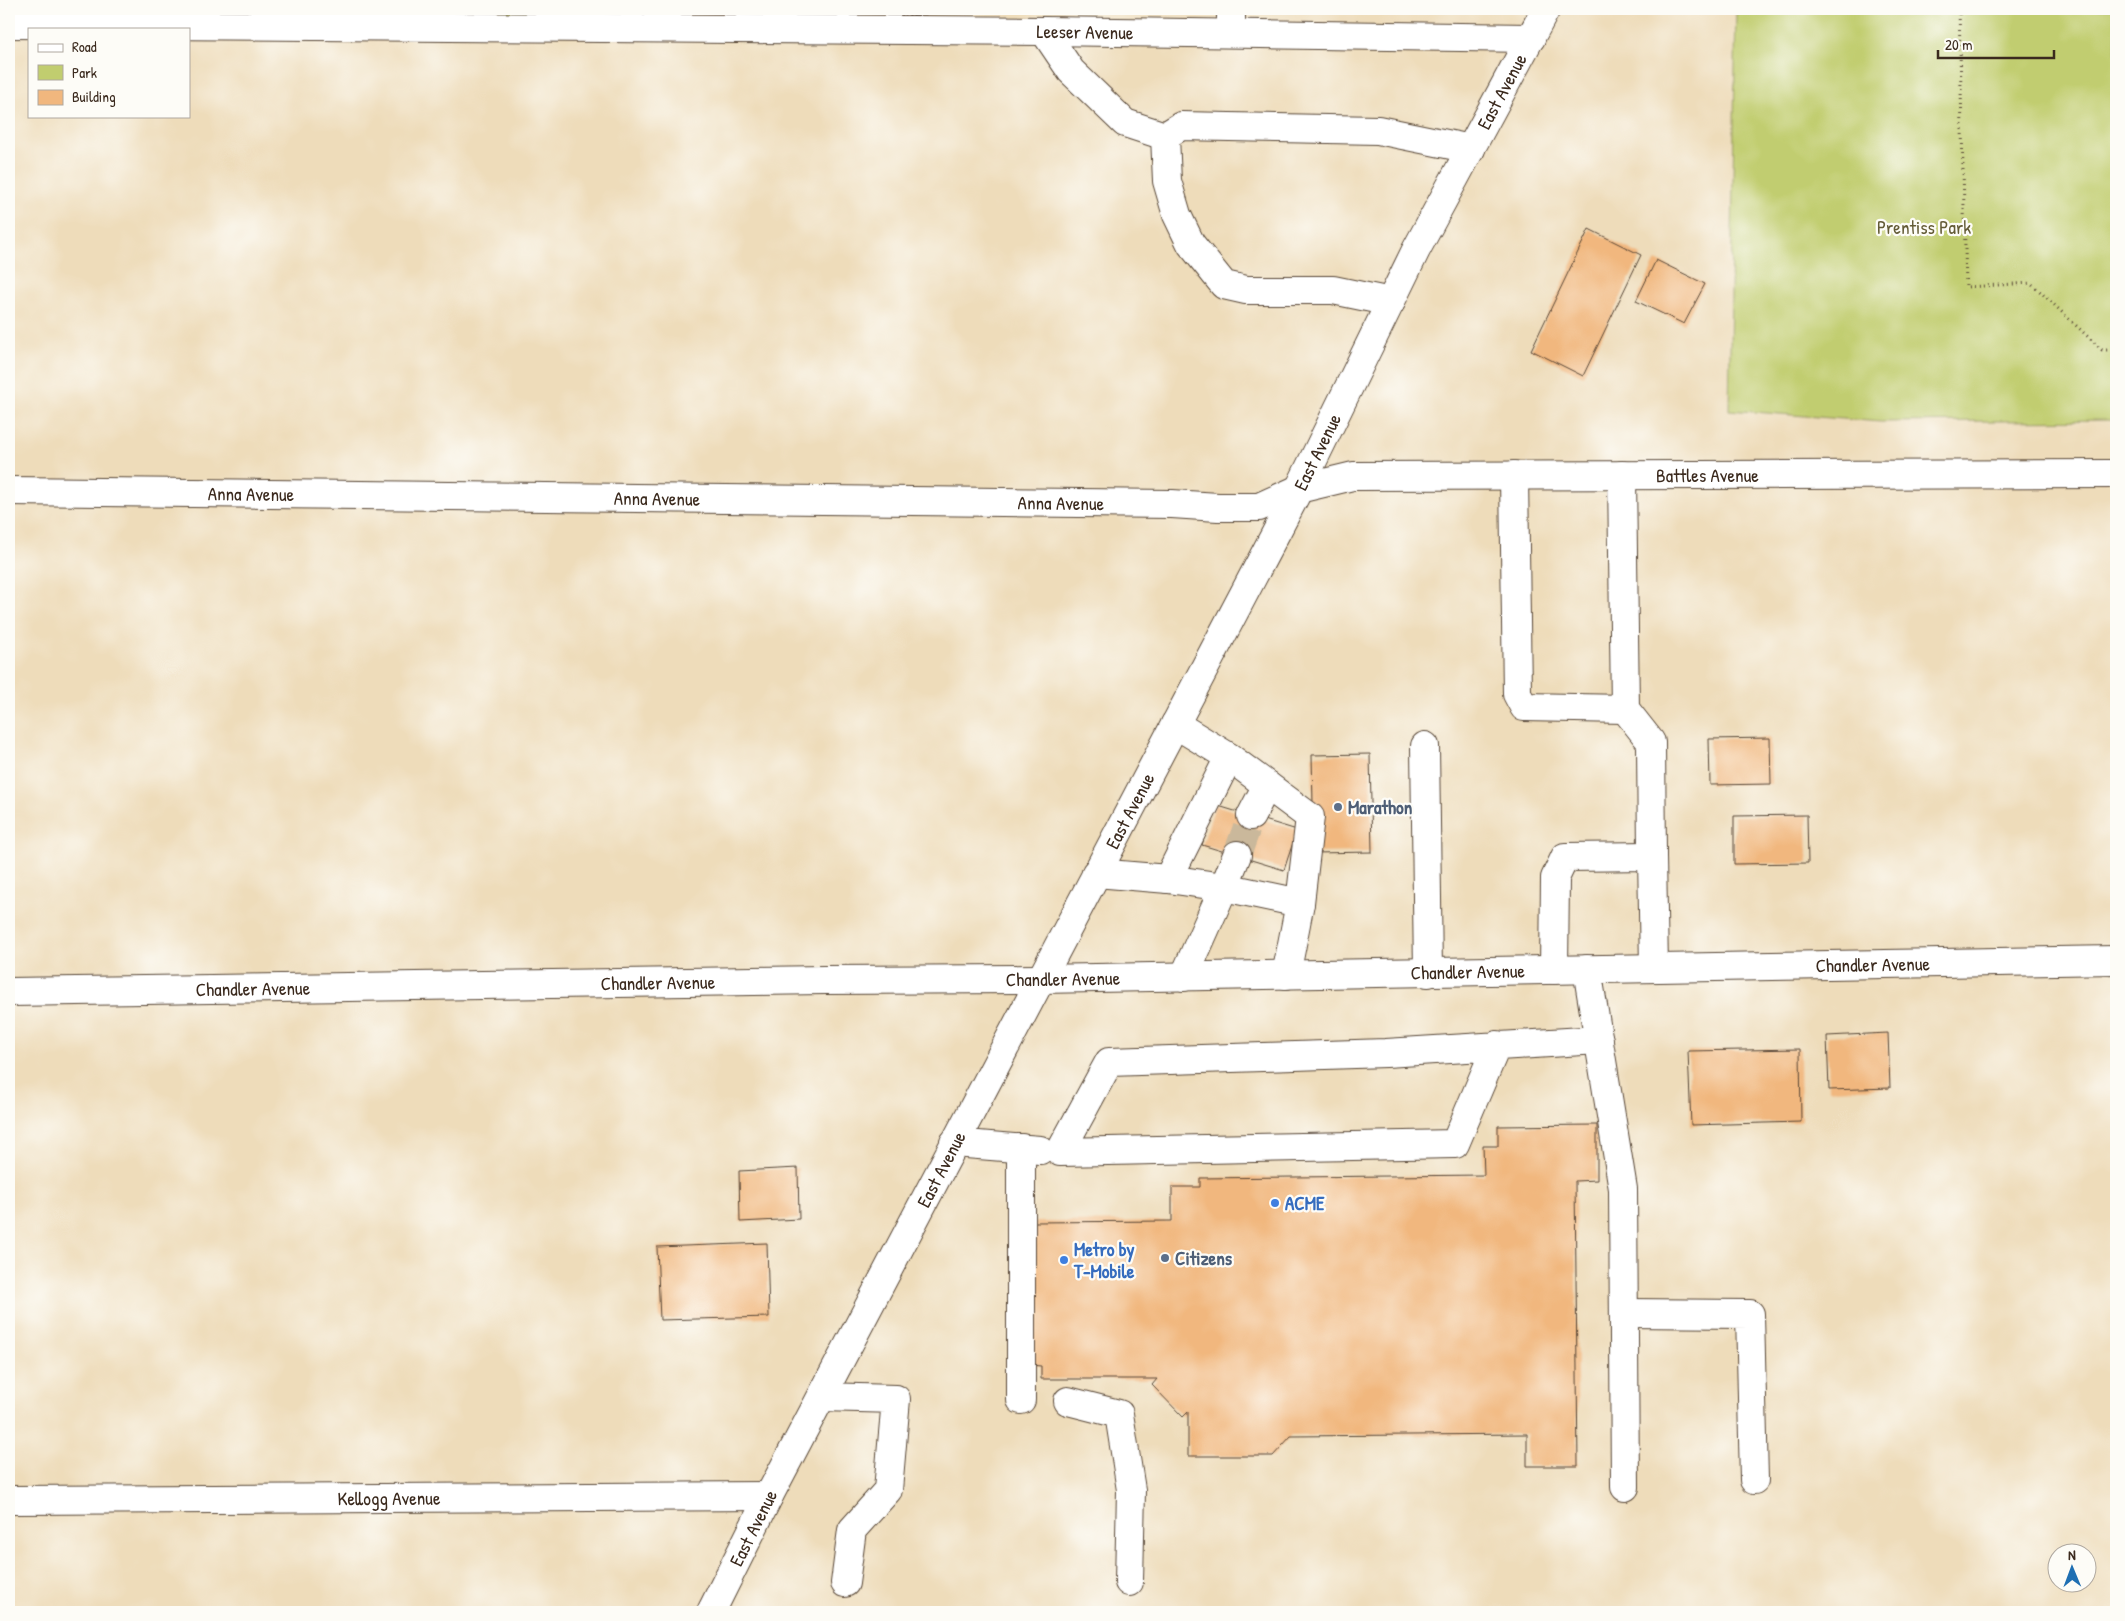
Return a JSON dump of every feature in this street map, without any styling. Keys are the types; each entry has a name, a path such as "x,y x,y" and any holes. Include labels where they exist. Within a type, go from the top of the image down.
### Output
{"street":[{"name":"East Avenue","path":"711,1612 769,1496 1040,979 1300,490 1416,250 1546,9"},
{"name":"Leeser Avenue","path":"9,24 1044,31 1231,21 1531,38"},
{"path":"1044,31 1071,71 1125,123 1166,136"},
{"path":"1166,136 1181,126 1378,130 1471,150"},
{"path":"1166,136 1167,181 1177,215 1191,244 1224,285 1246,290 1332,290 1391,302"},
{"name":"Battles Avenue","path":"1300,490 1353,476 2116,474"},
{"path":"1514,475 1517,694 1524,707 1625,709"},
{"path":"1622,475 1625,709 1651,742 1654,968"},
{"name":"Anna Avenue","path":"9,491 1153,504 1259,507 1300,490"},
{"path":"1175,724 1229,757 1310,817 1300,903 1286,975"},
{"path":"1425,746 1428,972"},
{"path":"1168,879 1229,757"},
{"path":"1252,816 1266,785"},
{"path":"1184,977 1224,887 1236,855"},
{"path":"1554,970 1554,878 1565,857 1652,856"},
{"path":"1096,873 1168,879 1224,887 1300,903"},
{"name":"Chandler Avenue","path":"9,992 824,980 1184,977 2116,960"},
{"path":"1587,969 1623,1190 1625,1486"},
{"path":"1060,1152 1109,1062 1386,1052 1599,1040"},
{"path":"954,1143 1060,1152 1455,1144 1497,1045"},
{"path":"1021,1148 1021,1400"},
{"path":"1624,1313 1750,1314 1754,1480"},
{"path":"822,1398 896,1399 888,1490 852,1530 845,1583"},
{"path":"1068,1401 1119,1414 1131,1490 1129,1582"},
{"name":"Kellogg Avenue","path":"9,1500 769,1496"}],"path":[{"path":"1959,9 1966,287 2031,283 2102,350 2116,350"}],"green space":[{"path":"9,9 581,9 581,15"},
{"name":"Prentiss Park","path":"1736,9 2116,9 2116,420 1881,422 1729,410"}],"building":[{"path":"1589,229 1641,255 1583,376 1531,350"},
{"path":"1656,260 1705,284 1684,324 1636,301"},
{"path":"1770,738 1771,784 1710,785 1709,739"},
{"path":"1370,754 1372,852 1314,853 1312,755"},
{"path":"1215,805 1297,830 1284,870 1202,845"},
{"path":"1807,815 1808,863 1734,864 1734,816"},
{"path":"1888,1033 1890,1088 1829,1090 1827,1036"},
{"path":"1800,1049 1801,1122 1691,1125 1688,1051"},
{"path":"1597,1125 1597,1180 1575,1181 1578,1466 1527,1466 1527,1434 1291,1436 1273,1456 1188,1456 1188,1412 1183,1417 1152,1385 1157,1379 1041,1379 1041,1366 1030,1365 1034,1222 1172,1221 1172,1187 1200,1187 1200,1178 1484,1175 1483,1146 1498,1146 1498,1126"},
{"path":"798,1168 799,1219 740,1222 739,1171"},
{"path":"767,1243 769,1317 660,1320 657,1247"}],"tunnel":[{"path":"1237,855 1251,816"}],"place":[{"name":"Marathon","path":"1338,807"},
{"name":"ACME","path":"1275,1203"},
{"name":"Citizens","path":"1165,1258"},
{"name":"Metro by T-Mobile","path":"1064,1260"}]}
